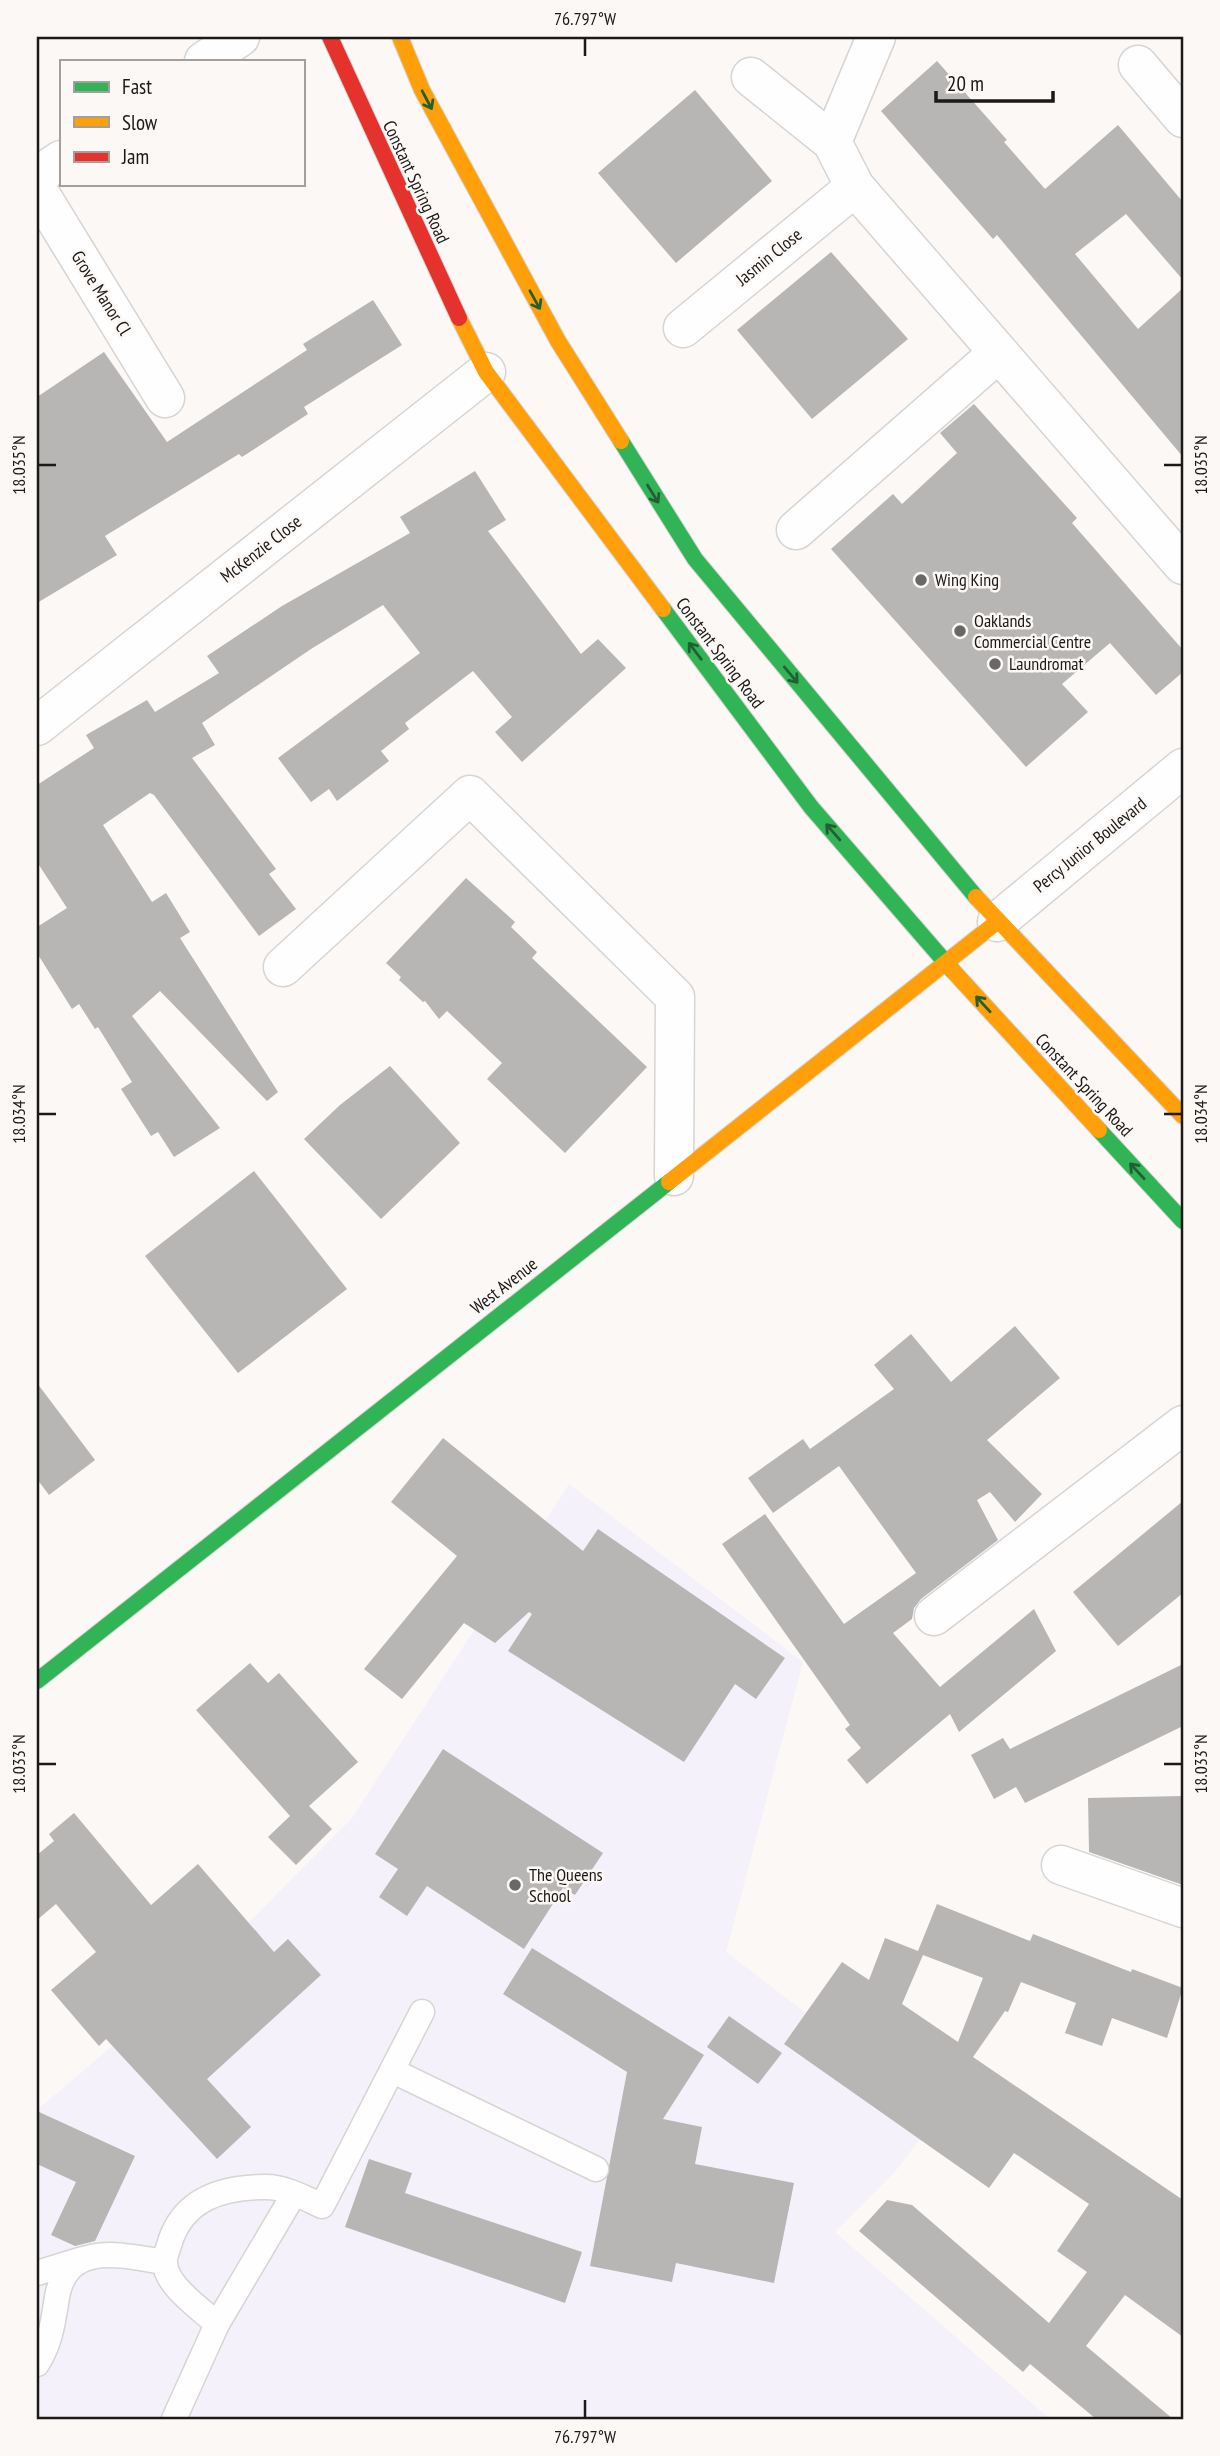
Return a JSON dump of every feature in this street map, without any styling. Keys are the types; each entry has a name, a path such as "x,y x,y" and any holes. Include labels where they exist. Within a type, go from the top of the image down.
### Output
{"main road":[{"name":"Constant Spring Road","path":"330,37 438,277 486,372 811,807 944,962 1183,1221"},
{"path":"400,37 422,90 558,341 695,559 996,922 1183,1116"},
{"name":"West Avenue","path":"37,1681 996,922"}],"street":[{"path":"206,60 240,37"},
{"path":"832,142 876,37"},
{"path":"1138,65 1183,118"},
{"path":"751,77 832,142 855,187 997,354 1183,565"},
{"path":"37,176 60,161"},
{"name":"Jasmin Close","path":"683,328 855,187"},
{"name":"Grove Manor Cl","path":"37,189 165,398"},
{"path":"796,530 997,354"},
{"name":"McKenzie Close","path":"37,726 486,372"},
{"name":"Percy Junior Boulevard","path":"996,922 1183,768"},
{"path":"282,967 470,794 675,997 674,1177"},
{"path":"934,1616 1183,1424"},
{"path":"1061,1865 1183,1908"}],"lane":[{"path":"217,2323 172,2281 164,2262 177,2222 197,2203 223,2192 268,2187 322,2206 422,2012"},
{"path":"393,2071 596,2169"},
{"path":"174,2419 217,2323 294,2194"},
{"path":"37,2273 99,2253 164,2262"},
{"path":"37,2364 52,2335 58,2293 67,2274 84,2259"}],"shaded area":[{"name":"The Queens School","path":"569,1484 803,1662 726,1952 939,2115 894,2173 835,2232 1050,2419 37,2419 37,2110 206,1966 352,1818"}],"building":[{"path":"937,61 1007,140 1004,142 1045,189 1118,125 1183,202 1183,280 1126,214 1075,254 1138,329 1183,288 1183,457 997,235 993,239 881,111"},
{"path":"695,90 772,181 676,263 598,173"},
{"path":"831,252 908,339 812,419 737,330"},
{"path":"373,300 402,345 304,407 308,414 242,457 239,454 105,536 117,555 37,603 37,397 104,352 167,442 307,350 303,344"},
{"path":"974,404 1077,518 1072,523 1183,650 1183,672 1156,695 1110,643 1062,684 1088,712 1026,767 831,549 893,494 902,504 957,453 940,433"},
{"path":"475,471 506,520 488,531 581,654 598,639 626,668 522,762 495,732 512,717 473,671 405,723 409,729 381,751 389,761 337,801 329,789 311,802 278,758 420,653 383,605 311,649 202,723 215,745 192,758 276,869 269,874 296,909 259,936 154,795 150,793 103,825 152,902 166,893 190,932 180,938 278,1092 267,1101 160,991 132,1016 220,1128 174,1157 158,1132 151,1136 121,1089 132,1082 98,1027 95,1029 79,1004 72,1009 37,953 37,927 67,908 37,862 37,785 94,748 86,735 147,700 155,712 219,673 207,656 282,606 410,533 400,517"},
{"path":"466,878 515,922 511,927 537,952 532,958 647,1067 565,1153 487,1079 502,1063 447,1011 439,1019 425,1001 399,980 401,977 386,963"},
{"path":"390,1066 460,1143 381,1219 304,1139 340,1105"},
{"path":"254,1171 347,1289 238,1373 145,1256"},
{"path":"1015,1326 1060,1378 987,1440 1042,1494 1015,1522 990,1492 977,1500 998,1540 921,1599 914,1608 912,1619 893,1633 940,1687 1034,1609 1056,1651 959,1732 950,1714 867,1784 847,1760 861,1748 845,1729 850,1725 722,1544 765,1514 844,1624 916,1573 839,1466 773,1513 748,1478 803,1439 810,1449 894,1389 874,1365 911,1334 951,1382"},
{"path":"37,1383 95,1460 49,1495 37,1479"},
{"path":"443,1438 583,1551 598,1529 785,1658 756,1699 735,1684 684,1762 508,1651 532,1614 529,1612 495,1643 464,1623 402,1699 364,1669 457,1556 391,1502"},
{"path":"1183,1501 1183,1593 1118,1646 1073,1592"},
{"path":"250,1663 268,1683 279,1673 358,1762 309,1806 332,1829 296,1865 268,1837 290,1816 196,1710"},
{"path":"1183,1664 1183,1726 1025,1803 1016,1787 994,1799 971,1755 1003,1738 1010,1749"},
{"path":"443,1749 603,1853 575,1895 563,1888 524,1949 427,1886 407,1916 379,1897 398,1869 375,1854"},
{"path":"1183,1796 1183,1885 1089,1852 1088,1798"},
{"path":"74,1813 151,1905 198,1864 274,1952 288,1939 321,1975 207,2079 251,2127 217,2159 106,2039 99,2046 51,1990 96,1952 56,1904 37,1920 37,1855 54,1841 49,1834"},
{"path":"937,1904 1030,1941 1033,1934 1131,1972 1132,1969 1183,1988 1167,2038 1112,2018 1102,2046 1065,2033 1076,2003 1021,1982 1008,2012 1005,2011 973,2057 1183,2200 1183,2337 1125,2295 1086,2346 1173,2419 1096,2419 1030,2364 1023,2372 859,2231 887,2200 912,2205 1049,2323 1087,2272 1057,2251 1089,2204 1014,2153 989,2188 784,2044 842,1962 869,1980 885,1938 918,1951","holes":["923,1955 983,1978 958,2042 902,2004"]},
{"path":"532,1948 704,2055 663,2119 702,2127 695,2164 794,2183 774,2283 676,2263 672,2282 590,2266 627,2072 503,1994"},
{"path":"729,2016 782,2053 758,2084 707,2047"},
{"path":"37,2111 135,2156 95,2241 75,2246 51,2235 76,2182 37,2164"},
{"path":"369,2159 412,2173 405,2193 582,2252 565,2303 345,2227"}],"traffic: fast":[{"path":"621,441 695,559 976,897"},
{"path":"663,609 811,807 953,971"},
{"path":"1099,1130 1183,1221"},
{"path":"37,1681 669,1182"}],"traffic: slow":[{"path":"400,37 422,90 558,341 621,441"},
{"path":"459,318 486,372 663,609"},
{"path":"976,897 1183,1116"},
{"path":"669,1182 997,922"},
{"path":"953,971 1099,1130"}],"traffic: jam":[{"path":"330,37 459,318"}],"place":[{"name":"Wing King","path":"921,580"},
{"name":"Oaklands Commercial Centre","path":"960,631"},
{"name":"Laundromat","path":"995,664"},
{"name":"The Queens School","path":"515,1885"}]}
